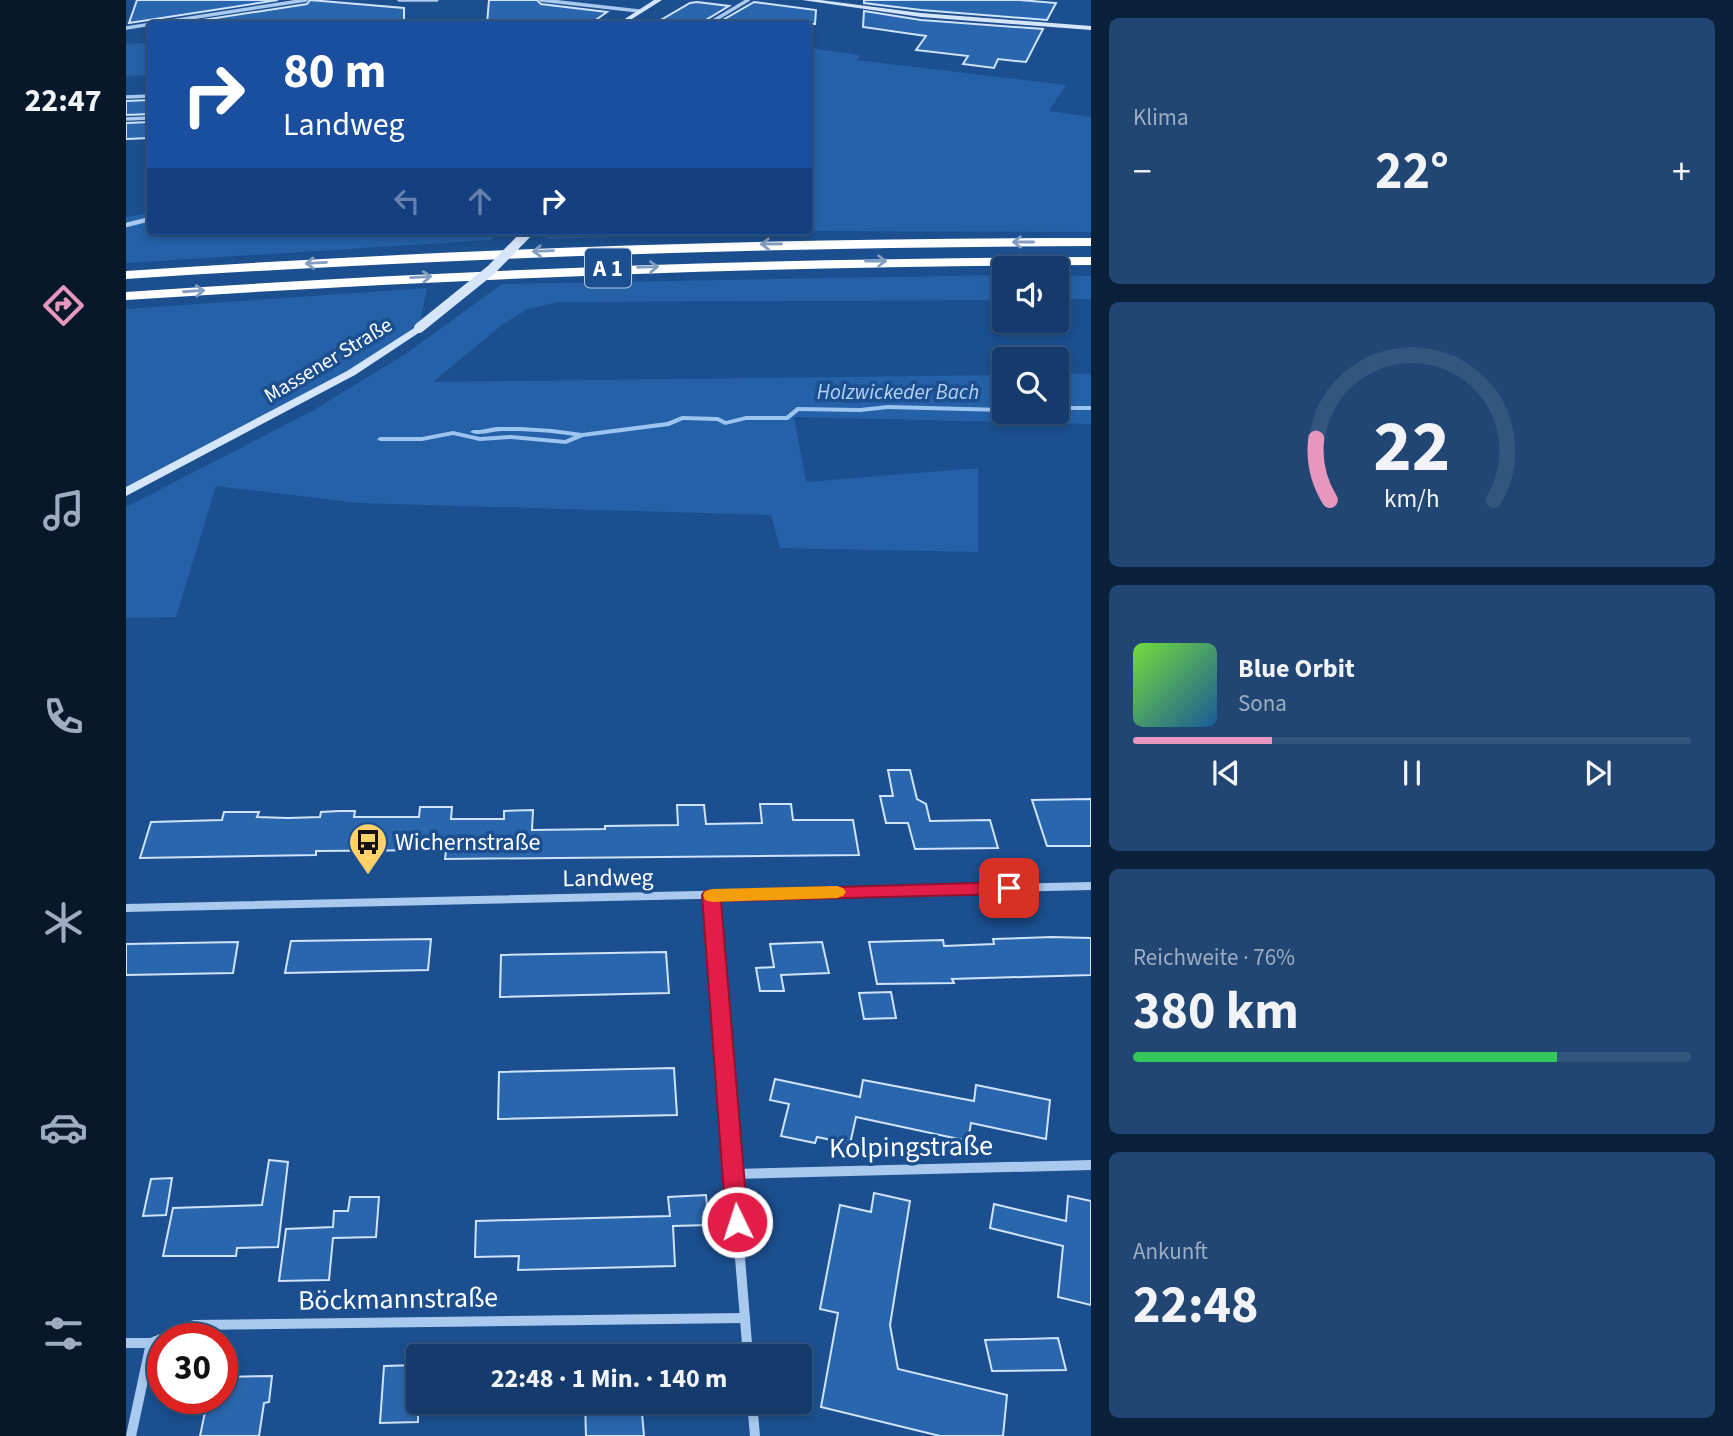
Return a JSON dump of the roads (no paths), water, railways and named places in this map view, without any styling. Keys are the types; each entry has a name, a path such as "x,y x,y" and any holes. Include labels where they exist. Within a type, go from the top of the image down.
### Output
{"highway":[{"name":"A 1","path":"126,275 541,251 774,243 1091,242"},
{"name":"A 1","path":"126,296 600,268 782,262 1091,261"}],"main road":[{"path":"624,21 659,0"},
{"path":"805,0 921,15 1091,28"},
{"name":"Massener Straße","path":"126,492 338,380 419,328 473,288 525,235"}],"street":[{"path":"171,21 306,0"},
{"path":"399,0 437,0"},
{"path":"541,0 639,11"},
{"path":"713,21 747,0"},
{"path":"126,28 147,25"},
{"path":"126,97 147,96"},
{"path":"126,119 147,118"},
{"path":"126,225 147,220"},
{"name":"Landweg","path":"126,908 1091,886"},
{"path":"711,895 747,1344"},
{"name":"Kolpingstraße","path":"733,1174 1091,1165"},
{"name":"Böckmannstraße","path":"238,1324 744,1318"},
{"path":"126,1343 147,1343"},
{"path":"131,1436 147,1362"},
{"path":"753,1414 755,1436"}],"waterway":[{"name":"Holzwickeder Bach","path":"582,435 669,424 682,418 718,419 725,423 746,418 788,418 797,409 860,410 888,407 992,410"},
{"name":"Holzwickeder Bach","path":"1069,408 1091,408"},
{"path":"473,432 520,429 582,435"},
{"name":"Holzwickeder Bach","path":"380,439 422,439 453,433 480,439 511,437 566,442 582,435"}],"place":[{"name":"Wichernstraße","path":"368,876"}]}
